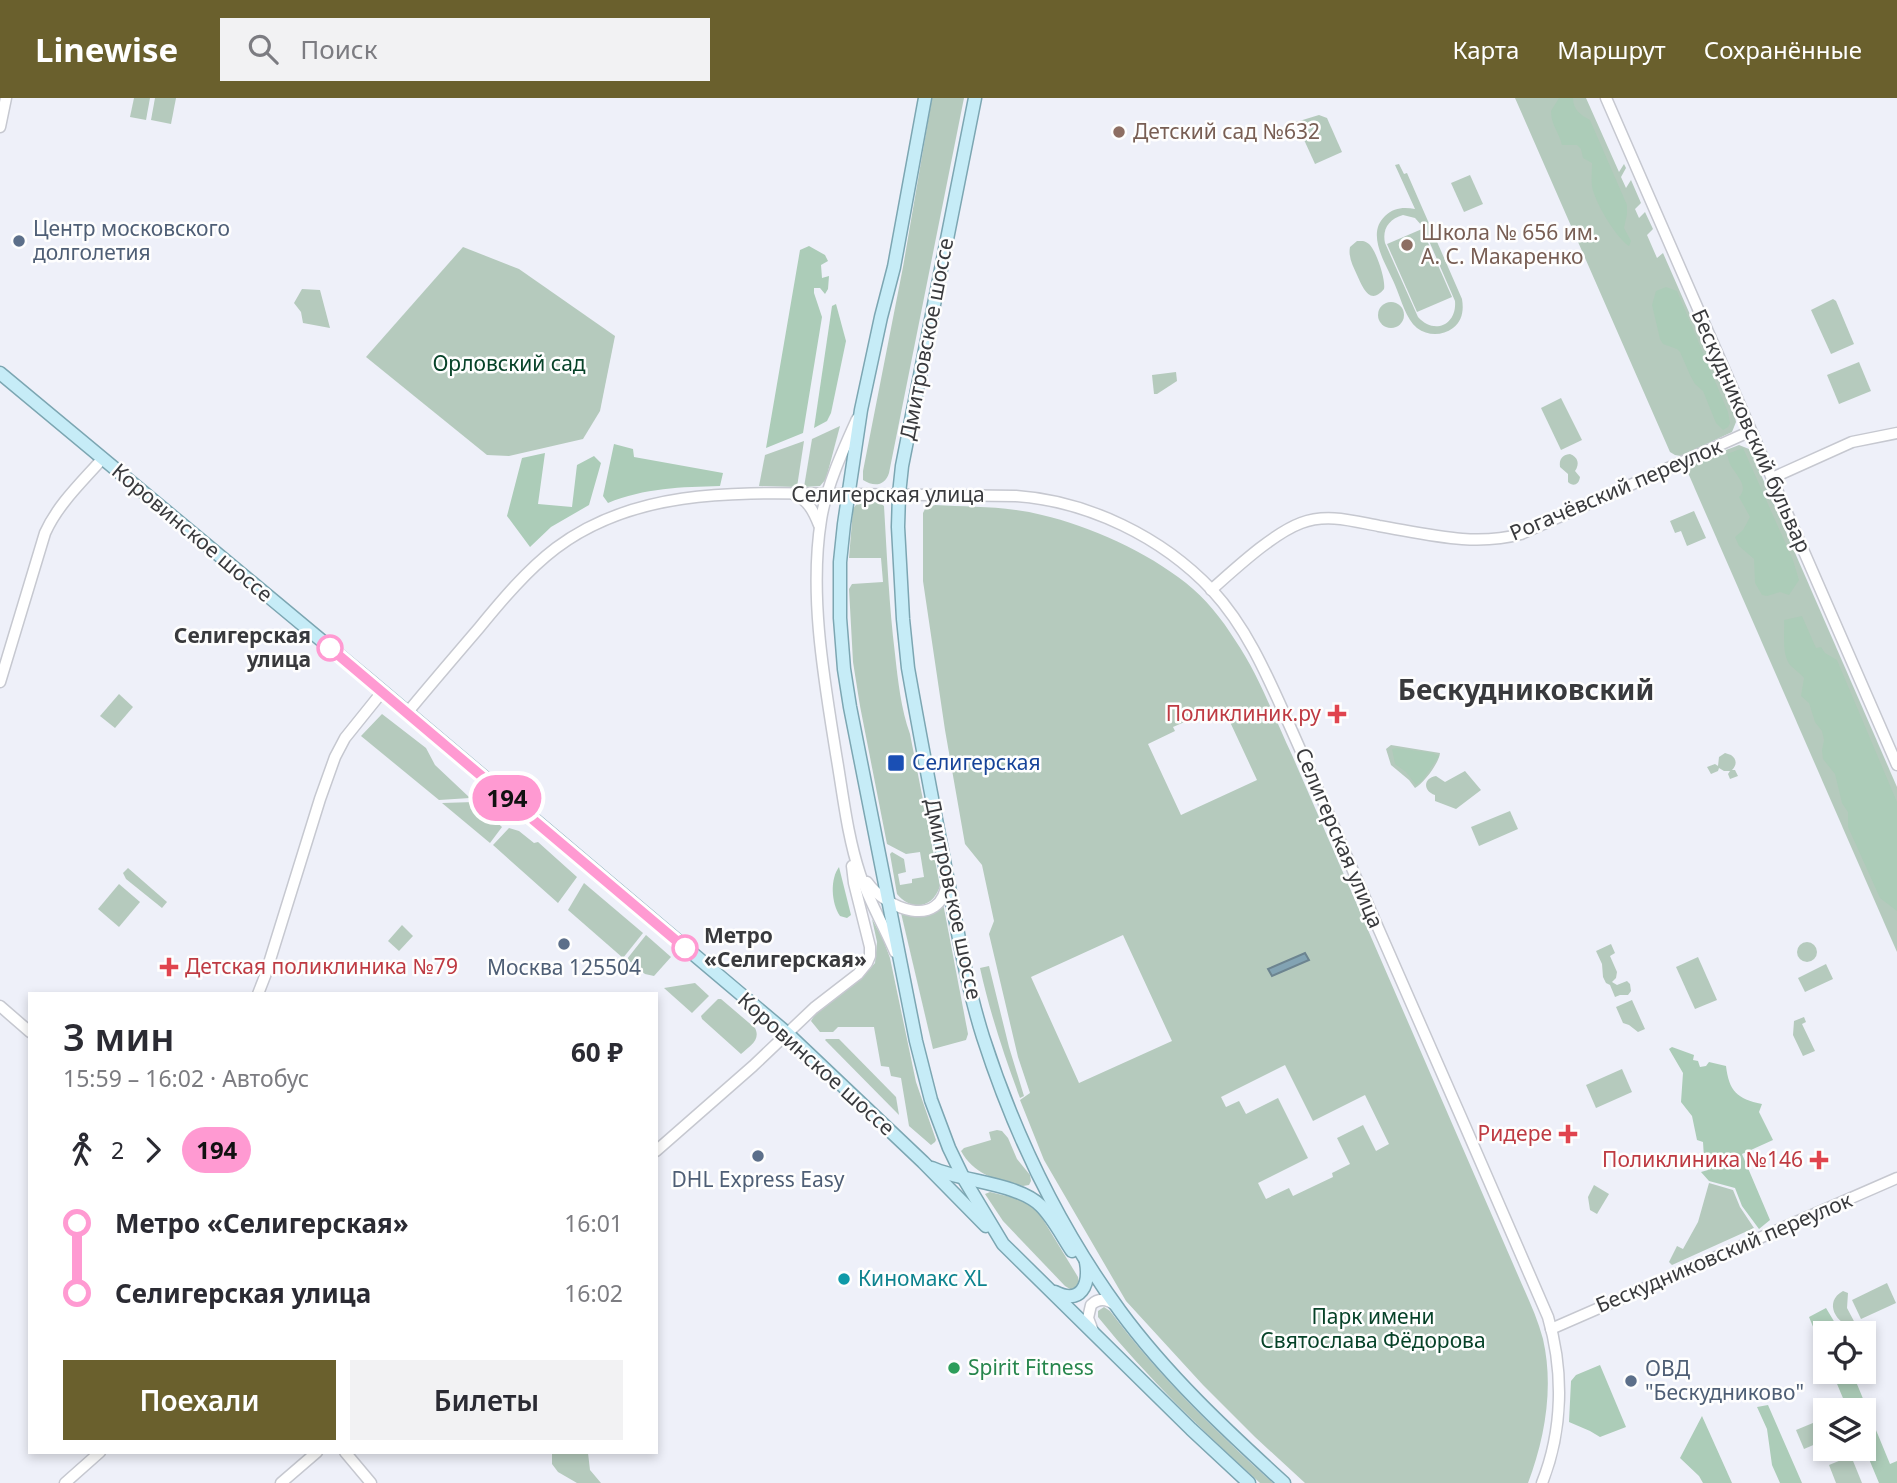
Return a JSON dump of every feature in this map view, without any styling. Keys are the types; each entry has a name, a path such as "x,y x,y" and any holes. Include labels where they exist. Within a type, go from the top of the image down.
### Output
{"main road":[{"path":"925,98 894,267 862,410 840,562 844,669 916,1041 931,1100 948,1148 1003,1244 1249,1483"},
{"name":"Дмитровское шоссе","path":"975,98 907,434 899,494 898,527 908,668 964,963 993,1067 1037,1170 1085,1259 1118,1308 1176,1378 1228,1432 1284,1483"},
{"name":"Коровинское шоссе","path":"0,373 817,1059 1003,1244"},
{"name":"Коровинское шоссе","path":"923,1162 939,1171 964,1179"},
{"path":"964,1179 1011,1190 1032,1199 1047,1214 1087,1274 1106,1290"},
{"path":"1052,1290 1065,1296 1076,1295 1084,1288 1087,1274 1085,1259"}],"street":[{"path":"0,127 6,98"},
{"name":"Бескудниковский бульвар","path":"1606,98 1897,765"},
{"path":"658,1149 814,1008 858,974 870,956 868,934 854,883 849,833 823,671 818,612 820,528 828,494 845,446 862,410"},
{"name":"Рогачёвский переулок","path":"1211,590 1277,536 1306,521 1331,517 1447,538 1507,538 1751,431"},
{"path":"1772,478 1852,442 1897,433"},
{"path":"0,682 45,533 57,511 103,458"},
{"path":"792,494 799,496 809,505 820,528"},
{"name":"Селигерская улица","path":"407,713 503,599 542,560 599,522 628,510 669,500 713,495 792,494 1035,498 1084,510 1144,537 1184,565 1211,590 1248,639 1266,671 1534,1285 1551,1329 1559,1370 1559,1403 1552,1450 1542,1483"},
{"path":"259,992 335,757 345,738 382,692"},
{"path":"849,833 859,872 871,903 904,970"},
{"path":"859,872 876,894 890,904 912,911 931,908 941,899 948,881 947,874"},
{"path":"0,1006 28,1030"},
{"name":"Бескудниковский переулок","path":"1551,1329 1897,1178"},
{"path":"1097,1335 1089,1322 1088,1309 1091,1305 1102,1299 1112,1302 1118,1308"},
{"path":"65,1483 98,1454"},
{"path":"281,1483 315,1454"},
{"path":"347,1454 371,1483"}],"green space":[{"path":"134,98 150,98 146,120 130,117"},
{"path":"155,98 176,98 171,124 151,120"},
{"path":"932,98 964,98 889,473 882,483 871,484 863,480 863,471 903,267"},
{"path":"1515,98 1586,98 1619,172 1624,164 1626,168 1621,177 1626,188 1631,180 1641,203 1635,209 1639,218 1645,212 1653,229 1647,235 1657,258 1663,253 1735,417 1732,432 1681,456 1670,452"},
{"path":"1559,98 1573,98 1576,109 1590,120 1627,205 1624,228 1631,241 1629,246 1612,228 1597,201 1592,187 1592,163 1583,158 1577,145 1562,145 1551,111"},
{"path":"1319,115 1327,118 1342,152 1315,164 1296,122"},
{"path":"1399,164 1404,174 1407,173 1462,299 1460,319 1453,328 1444,332 1426,332 1413,324 1377,241 1379,224 1385,216 1400,208 1415,209 1395,165","holes":["1403,215 1415,218 1423,227 1455,301 1452,316 1443,325 1431,325 1418,317 1385,243 1385,233 1390,222"]},
{"path":"1470,175 1483,204 1464,212 1451,183"},
{"path":"1422,229 1452,297 1417,312 1387,244"},
{"path":"1357,241 1369,244 1380,265 1384,289 1375,296 1364,290 1351,261 1350,247"},
{"path":"809,246 825,255 828,261 821,265 822,278 829,276 825,294 820,288 814,288 822,317 803,433 766,448 800,250"},
{"name":"Орловский сад","path":"463,247 519,269 615,336 600,411 583,439 509,456 487,455 366,357"},
{"path":"1666,287 1677,291 1728,412 1730,423 1723,430 1716,423 1703,391 1695,384 1680,352 1663,344 1660,339 1652,305 1656,291"},
{"path":"302,289 320,290 330,328 303,323 301,312 294,303"},
{"path":"1833,299 1854,344 1831,354 1811,310"},
{"path":"1391,302 1400,306 1404,315 1400,324 1391,328 1382,324 1378,315 1382,306"},
{"path":"836,304 846,341 831,413 827,421 814,428 832,306"},
{"path":"1859,362 1871,391 1839,404 1827,375"},
{"path":"1176,372 1177,381 1154,394 1152,375"},
{"path":"1561,398 1582,440 1561,450 1541,408"},
{"path":"840,426 826,479 820,486 804,487 812,439"},
{"path":"804,441 797,487 759,486 765,455"},
{"path":"614,444 633,449 634,457 723,473 720,486 649,491 608,503 603,496"},
{"path":"1739,445 1749,449 1752,454 1897,787 1897,952 1685,466"},
{"path":"1743,448 1793,560 1799,580 1789,595 1780,592 1762,595 1755,583 1754,559 1739,546 1735,537 1743,530 1750,517 1739,497 1742,485 1727,454"},
{"path":"545,453 538,504 572,507 577,465 594,456 601,463 589,505 551,527 530,547 507,516 522,458"},
{"path":"1570,454 1577,461 1575,471 1580,477 1574,485 1568,482 1568,474 1560,467 1562,458"},
{"path":"858,502 879,502 884,506 891,617 899,685 940,886 932,899 922,905 909,903 897,894 890,854 892,852 904,859 906,872 898,874 900,885 924,877 920,852 906,854 887,844 853,662 849,589 852,584 883,582 881,558 849,558 853,509"},
{"name":"Парк имени Святослава Фёдорова","path":"935,505 1029,512 1079,526 1117,542 1154,561 1193,589 1219,617 1244,653 1292,755 1538,1322 1546,1357 1548,1394 1539,1448 1528,1483 1305,1483 1203,1385 1126,1301 1044,1160 1020,1100 1030,1093 1018,1057 989,934 994,921 982,865 965,844 945,730 923,581 925,509","holes":["1224,709 1257,780 1181,815 1148,744 1175,731 1173,727","1123,935 1172,1041 1079,1083 1031,977","1285,1065 1313,1121 1365,1095 1389,1144 1376,1151 1363,1125 1337,1138 1350,1164 1332,1173 1333,1177 1293,1196 1289,1188 1266,1199 1258,1183 1308,1158 1278,1098 1246,1114 1239,1101 1226,1107 1221,1097"]},
{"path":"1694,511 1706,538 1687,546 1681,531 1675,533 1670,521"},
{"path":"1802,616 1816,648 1821,647 1825,653 1837,660 1897,802 1897,911 1880,898 1848,827 1848,812 1842,803 1835,774 1823,759 1822,731 1815,722 1809,703 1801,696 1804,678 1791,666 1786,656 1784,620"},
{"path":"119,694 133,707 115,728 100,716"},
{"path":"382,714 426,748 435,765 470,798 439,800 361,736"},
{"path":"1391,745 1440,753 1423,782 1415,788 1391,765 1386,749"},
{"path":"1392,749 1439,756 1422,781 1416,785 1406,772 1395,764"},
{"path":"1725,753 1735,760 1732,770 1735,770 1738,776 1730,779 1730,771 1719,768 1711,774 1707,767 1715,764 1718,766 1719,757"},
{"path":"1465,771 1481,790 1456,809 1435,801 1435,795 1428,791 1426,785 1429,779 1436,776 1445,782"},
{"path":"474,802 502,827 490,843 442,803"},
{"path":"1510,811 1518,829 1479,846 1471,827"},
{"path":"509,828 519,831 534,843 538,842 577,877 558,903 493,845"},
{"path":"839,867 851,915 847,918 840,916 833,898 834,878"},
{"path":"128,868 167,902 162,908 126,879 123,873"},
{"path":"584,883 643,933 623,958 568,910"},
{"path":"119,884 140,902 119,927 98,909"},
{"path":"943,903 968,1034 966,1040 933,1049 901,913"},
{"path":"872,919 890,958 916,1082 936,1140 931,1145 909,1126 901,1078 891,1076 889,1067 881,1066 874,1027 838,1027 833,1032 820,1032 811,1021 817,1011 862,978 875,963 877,942"},
{"path":"402,925 413,936 399,951 388,941"},
{"path":"646,935 671,957 654,976 645,974 627,959"},
{"path":"1807,942 1814,945 1817,952 1814,959 1807,962 1800,959 1797,952 1800,945"},
{"path":"1611,944 1615,953 1610,956 1617,972 1612,982 1617,985 1627,981 1631,991 1628,995 1615,997 1603,977 1602,964 1596,951"},
{"path":"1698,957 1717,1000 1695,1009 1676,967"},
{"path":"1826,964 1833,979 1805,992 1798,978"},
{"path":"989,966 1024,1096 1020,1098 998,1034 980,968"},
{"path":"695,983 709,996 692,1013 664,988"},
{"path":"718,999 755,1028 756,1039 741,1054 702,1019 701,1016"},
{"path":"1632,1000 1645,1029 1638,1032 1623,1023 1616,1007"},
{"path":"1804,1017 1806,1022 1802,1024 1815,1051 1803,1056 1793,1035 1794,1021"},
{"path":"839,1039 896,1097 899,1115 825,1040"},
{"path":"1672,1047 1694,1055 1693,1060 1698,1061 1700,1067 1709,1062 1726,1066 1729,1082 1736,1093 1762,1104 1759,1112 1773,1140 1742,1154 1770,1220 1759,1229 1742,1206 1735,1188 1709,1181 1701,1172 1708,1170 1708,1163 1700,1163 1700,1159 1704,1158 1703,1142 1697,1140 1692,1116 1681,1102 1683,1073 1669,1049"},
{"path":"1622,1069 1632,1092 1596,1108 1586,1085"},
{"path":"1002,1131 1008,1138 1017,1159 1030,1175 1029,1185 1023,1186 988,1176 973,1166 961,1151 991,1140 989,1132"},
{"path":"1709,1183 1733,1190 1754,1228 1672,1265 1669,1262 1677,1246 1683,1249 1698,1222"},
{"path":"1594,1185 1609,1194 1597,1214 1590,1210 1588,1197"},
{"path":"990,1192 1023,1200 1036,1208 1078,1277 1076,1288 1065,1286 1003,1221 985,1194"},
{"path":"1887,1283 1896,1303 1861,1319 1852,1300"},
{"path":"1843,1291 1848,1293 1847,1308 1854,1321 1841,1321 1837,1317 1833,1306 1837,1296"},
{"path":"1104,1307 1187,1401 1273,1483 1260,1483 1156,1383 1098,1317 1098,1311"},
{"path":"1826,1308 1834,1321 1813,1321 1813,1327 1809,1317"},
{"path":"1600,1365 1626,1427 1600,1437 1569,1422 1571,1381 1576,1375"},
{"path":"1837,1384 1857,1384 1863,1398 1843,1398"},
{"path":"1768,1405 1802,1483 1780,1483 1772,1465 1767,1429 1757,1407"},
{"path":"1702,1416 1732,1483 1703,1483 1680,1458"},
{"path":"1813,1423 1813,1445 1804,1449 1796,1430"},
{"path":"1876,1430 1890,1464 1897,1461 1897,1483 1879,1483 1870,1461 1876,1461"},
{"path":"552,1454 588,1454 590,1470 601,1483 577,1483 558,1472 552,1464"},
{"path":"1839,1461 1853,1461 1862,1483 1836,1483 1829,1465"}],"water":[{"path":"1305,953 1309,960 1272,976 1268,969"}],"bus line":[{"name":"194","path":"330,648 685,948"}],"place":[{"name":"Детский сад №632","path":"1119,132"},
{"name":"Центр московского долголетия","path":"19,241"},
{"name":"Школа № 656 им. А. С. Макаренко","path":"1407,245"},
{"name":"Селигерская улица","path":"330,648"},
{"name":"Поликлиник.ру","path":"1337,714"},
{"name":"Селигерская","path":"896,763"},
{"name":"Москва 125504","path":"564,944"},
{"name":"Метро «Селигерская»","path":"685,948"},
{"name":"Детская поликлиника №79","path":"169,967"},
{"name":"Ридере","path":"1568,1134"},
{"name":"DHL Express Easy","path":"758,1156"},
{"name":"Поликлиника №146","path":"1819,1160"},
{"name":"Киномакс XL","path":"844,1279"},
{"name":"Spirit Fitness","path":"954,1368"},
{"name":"ОВД \"Бескудниково\"","path":"1631,1381"}],"district":[{"name":"Бескудниковский","path":"1526,690"}]}
